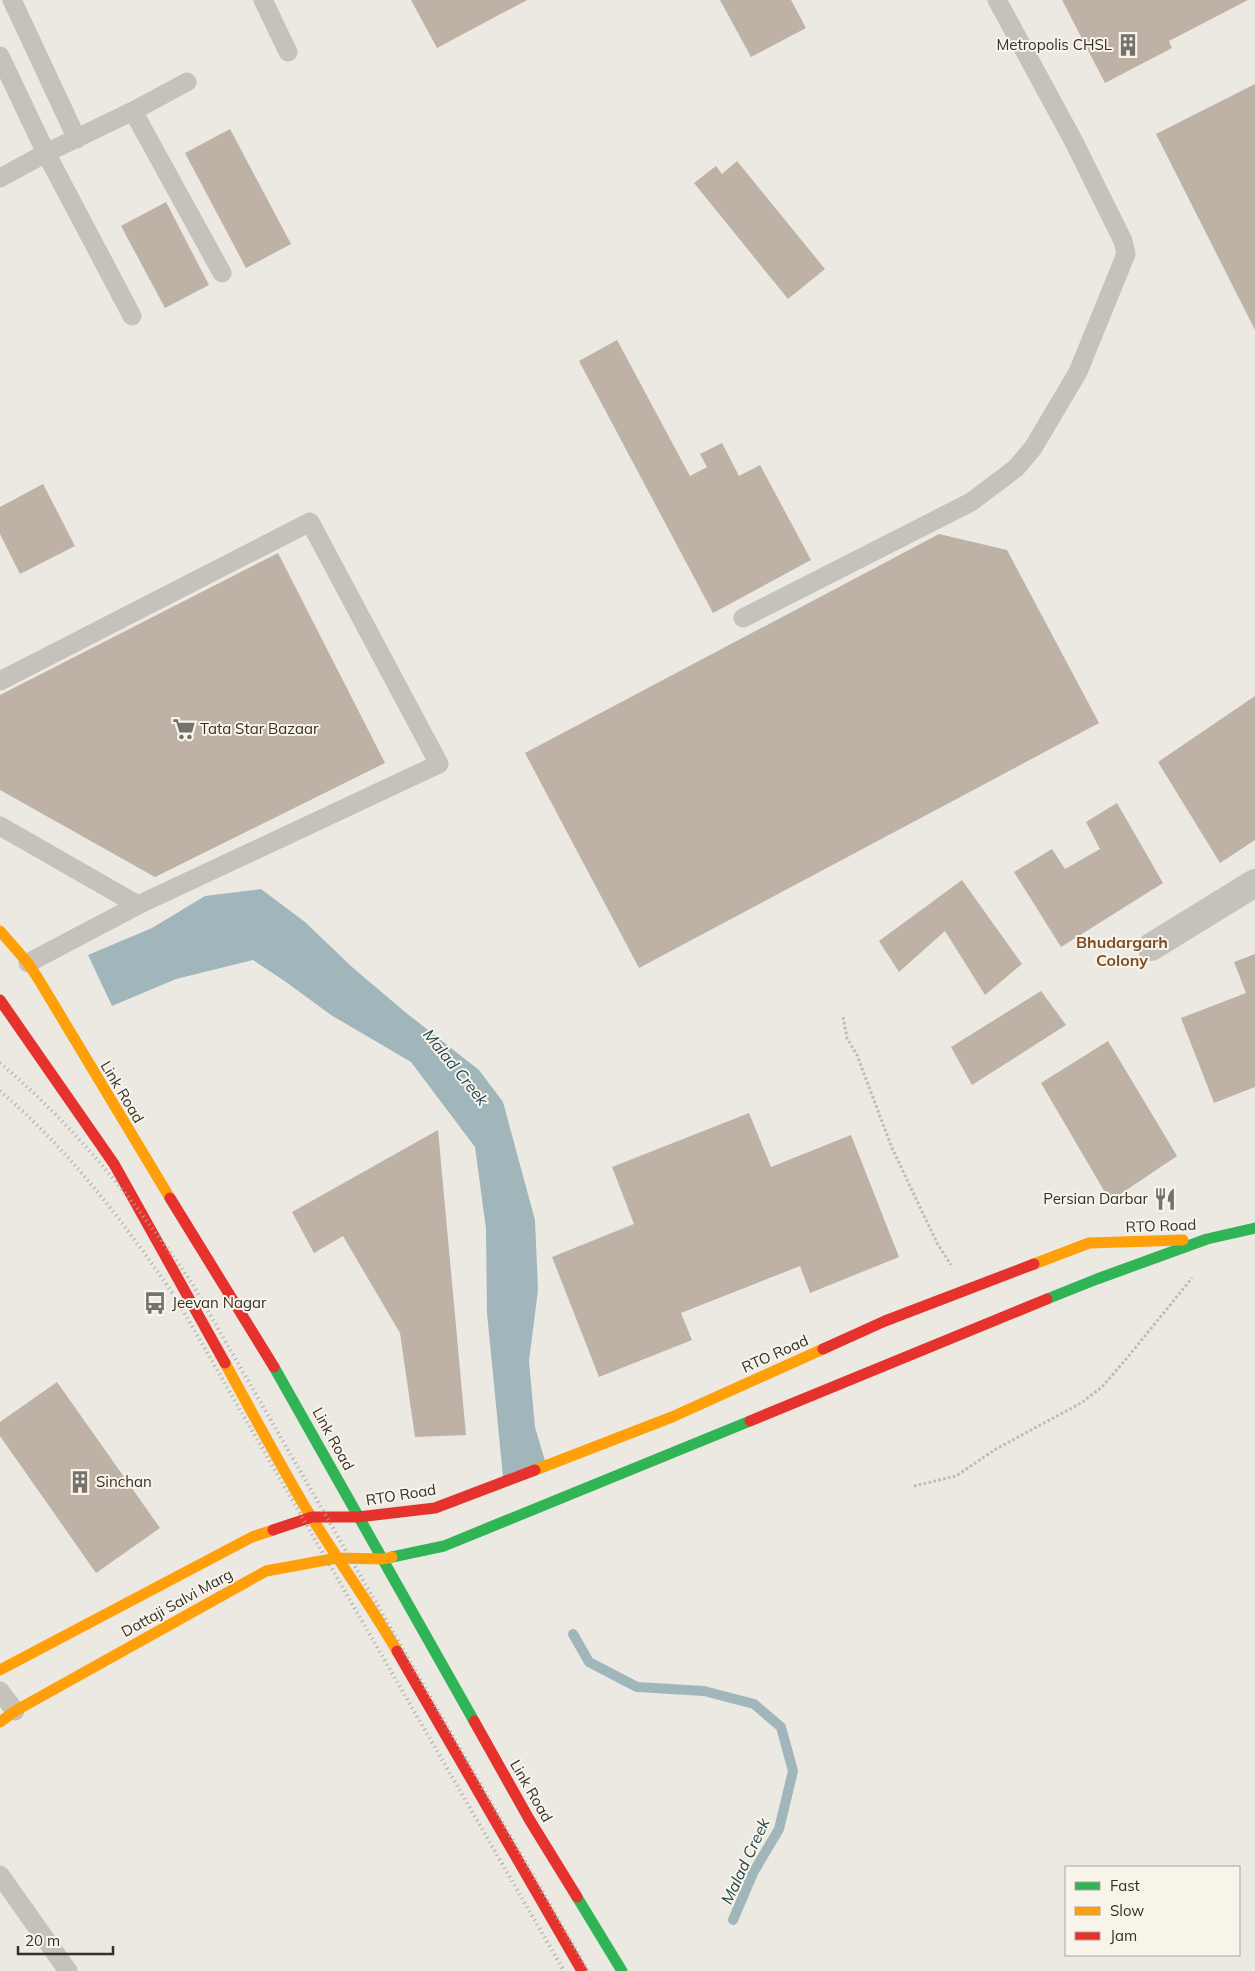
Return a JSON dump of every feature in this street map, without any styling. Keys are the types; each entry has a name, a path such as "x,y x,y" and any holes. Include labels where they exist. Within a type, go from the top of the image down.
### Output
{"street":[{"path":"1151,947 1255,883"},
{"name":"Link Road","path":"0,931 28,963 130,1134 289,1391 529,1819 622,1971"},
{"path":"0,1000 114,1164 312,1517 375,1614 582,1971"},
{"name":"RTO Road","path":"383,1559 444,1546 1097,1280 1207,1239 1255,1228"},
{"name":"RTO Road","path":"358,1517 435,1508 672,1416 885,1321 1089,1243 1207,1239"},
{"name":"Dattaji Salvi Marg","path":"0,1670 252,1537 312,1517 358,1517"},
{"name":"Dattaji Salvi Marg","path":"0,1722 15,1711 266,1571 337,1558 383,1559"}],"lane":[{"path":"12,0 77,139"},
{"path":"263,0 288,52"},
{"path":"743,618 971,502 994,486 1016,468 1033,448 1078,372 1126,254 1123,241 1073,140 997,0"},
{"path":"0,56 46,153 132,316"},
{"path":"0,178 46,153 134,111 187,82"},
{"path":"134,111 222,273"},
{"path":"0,681 310,522 439,764 138,905 28,963"},
{"path":"0,826 138,905"},
{"path":"0,1692 15,1711"},
{"path":"0,1875 68,1971"}],"path":[{"path":"843,1017 847,1038 857,1055 892,1148 937,1243 955,1272 952,1294"},
{"path":"914,1486 956,1476 996,1449 1081,1403 1102,1386 1127,1358 1193,1276"}],"water":[{"path":"261,889 305,922 352,967 405,1012 479,1070 503,1102 535,1220 538,1290 529,1361 535,1427 548,1471 504,1487 487,1313 486,1229 475,1147 411,1062 331,1015 253,960 176,979 112,1006 88,955 152,928 205,896"}],"building":[{"path":"411,0 527,0 437,48"},
{"path":"720,0 791,0 806,28 751,57"},
{"name":"Metropolis CHSL","path":"1062,0 1248,0 1169,41 1172,48 1105,83"},
{"path":"1255,84 1255,330 1156,134"},
{"path":"230,129 291,244 246,268 185,153"},
{"path":"737,161 825,269 788,299 694,183 716,166 722,174"},
{"path":"166,202 209,285 165,308 121,226"},
{"path":"617,340 690,476 707,467 700,454 722,443 739,476 760,465 811,560 713,613 579,361"},
{"path":"43,484 75,546 20,574 0,534 0,507"},
{"path":"939,534 1007,550 1099,723 639,968 525,753"},
{"name":"Tata Star Bazaar","path":"278,553 385,763 155,877 0,790 0,695"},
{"path":"1255,696 1255,840 1220,863 1158,762"},
{"path":"1117,803 1163,883 1061,947 1014,872 1052,849 1065,869 1100,849 1086,822"},
{"path":"962,880 1022,964 985,995 945,931 899,972 879,941"},
{"path":"1255,954 1255,1087 1214,1103 1181,1018 1246,993 1234,962"},
{"path":"1041,991 1066,1025 972,1085 951,1047"},
{"path":"1108,1041 1177,1156 1110,1201 1041,1083"},
{"path":"749,1113 771,1167 851,1135 899,1257 810,1293 800,1266 681,1313 692,1340 599,1377 552,1257 634,1224 612,1167"},
{"path":"438,1130 466,1435 415,1437 400,1333 343,1236 314,1253 292,1212"},
{"name":"Sinchan","path":"57,1382 160,1528 96,1573 0,1436 0,1422"}],"waterway":[{"name":"Malad Creek","path":"573,1634 589,1662 637,1687 704,1691 754,1704 781,1727 793,1771 779,1829 753,1873 733,1920"}],"railway":[{"path":"0,1063 80,1140 150,1225 193,1285 588,1971"},
{"path":"0,1091 72,1162 136,1241 175,1297 564,1971"}],"traffic: fast":[{"path":"1047,1299 1207,1239 1255,1228"},
{"path":"274,1367 474,1721"},
{"path":"392,1557 444,1546 750,1421"},
{"path":"577,1897 622,1971"}],"traffic: slow":[{"path":"0,931 28,963 39,980 170,1198"},
{"path":"1034,1264 1089,1243 1183,1240"},
{"path":"535,1470 672,1417 823,1349"},
{"path":"225,1363 301,1500 397,1651"},
{"path":"0,1670 252,1537 273,1530"},
{"path":"0,1722 15,1711 266,1571 337,1558 383,1559 392,1557"}],"traffic: jam":[{"path":"0,1000 114,1164 225,1363"},
{"path":"170,1198 274,1367"},
{"path":"823,1349 885,1321 1034,1264"},
{"path":"750,1421 1047,1299"},
{"path":"273,1530 312,1517 358,1517 435,1508 535,1470"},
{"path":"397,1651 582,1971"},
{"path":"474,1721 529,1819 577,1897"}],"place":[{"name":"Metropolis CHSL","path":"1128,45"},
{"name":"Tata Star Bazaar","path":"184,729"},
{"name":"Persian Darbar","path":"1165,1199"},
{"name":"Jeevan Nagar","path":"155,1303"},
{"name":"Sinchan","path":"80,1482"}],"district":[{"name":"Bhudargarh Colony","path":"1122,951"}]}
